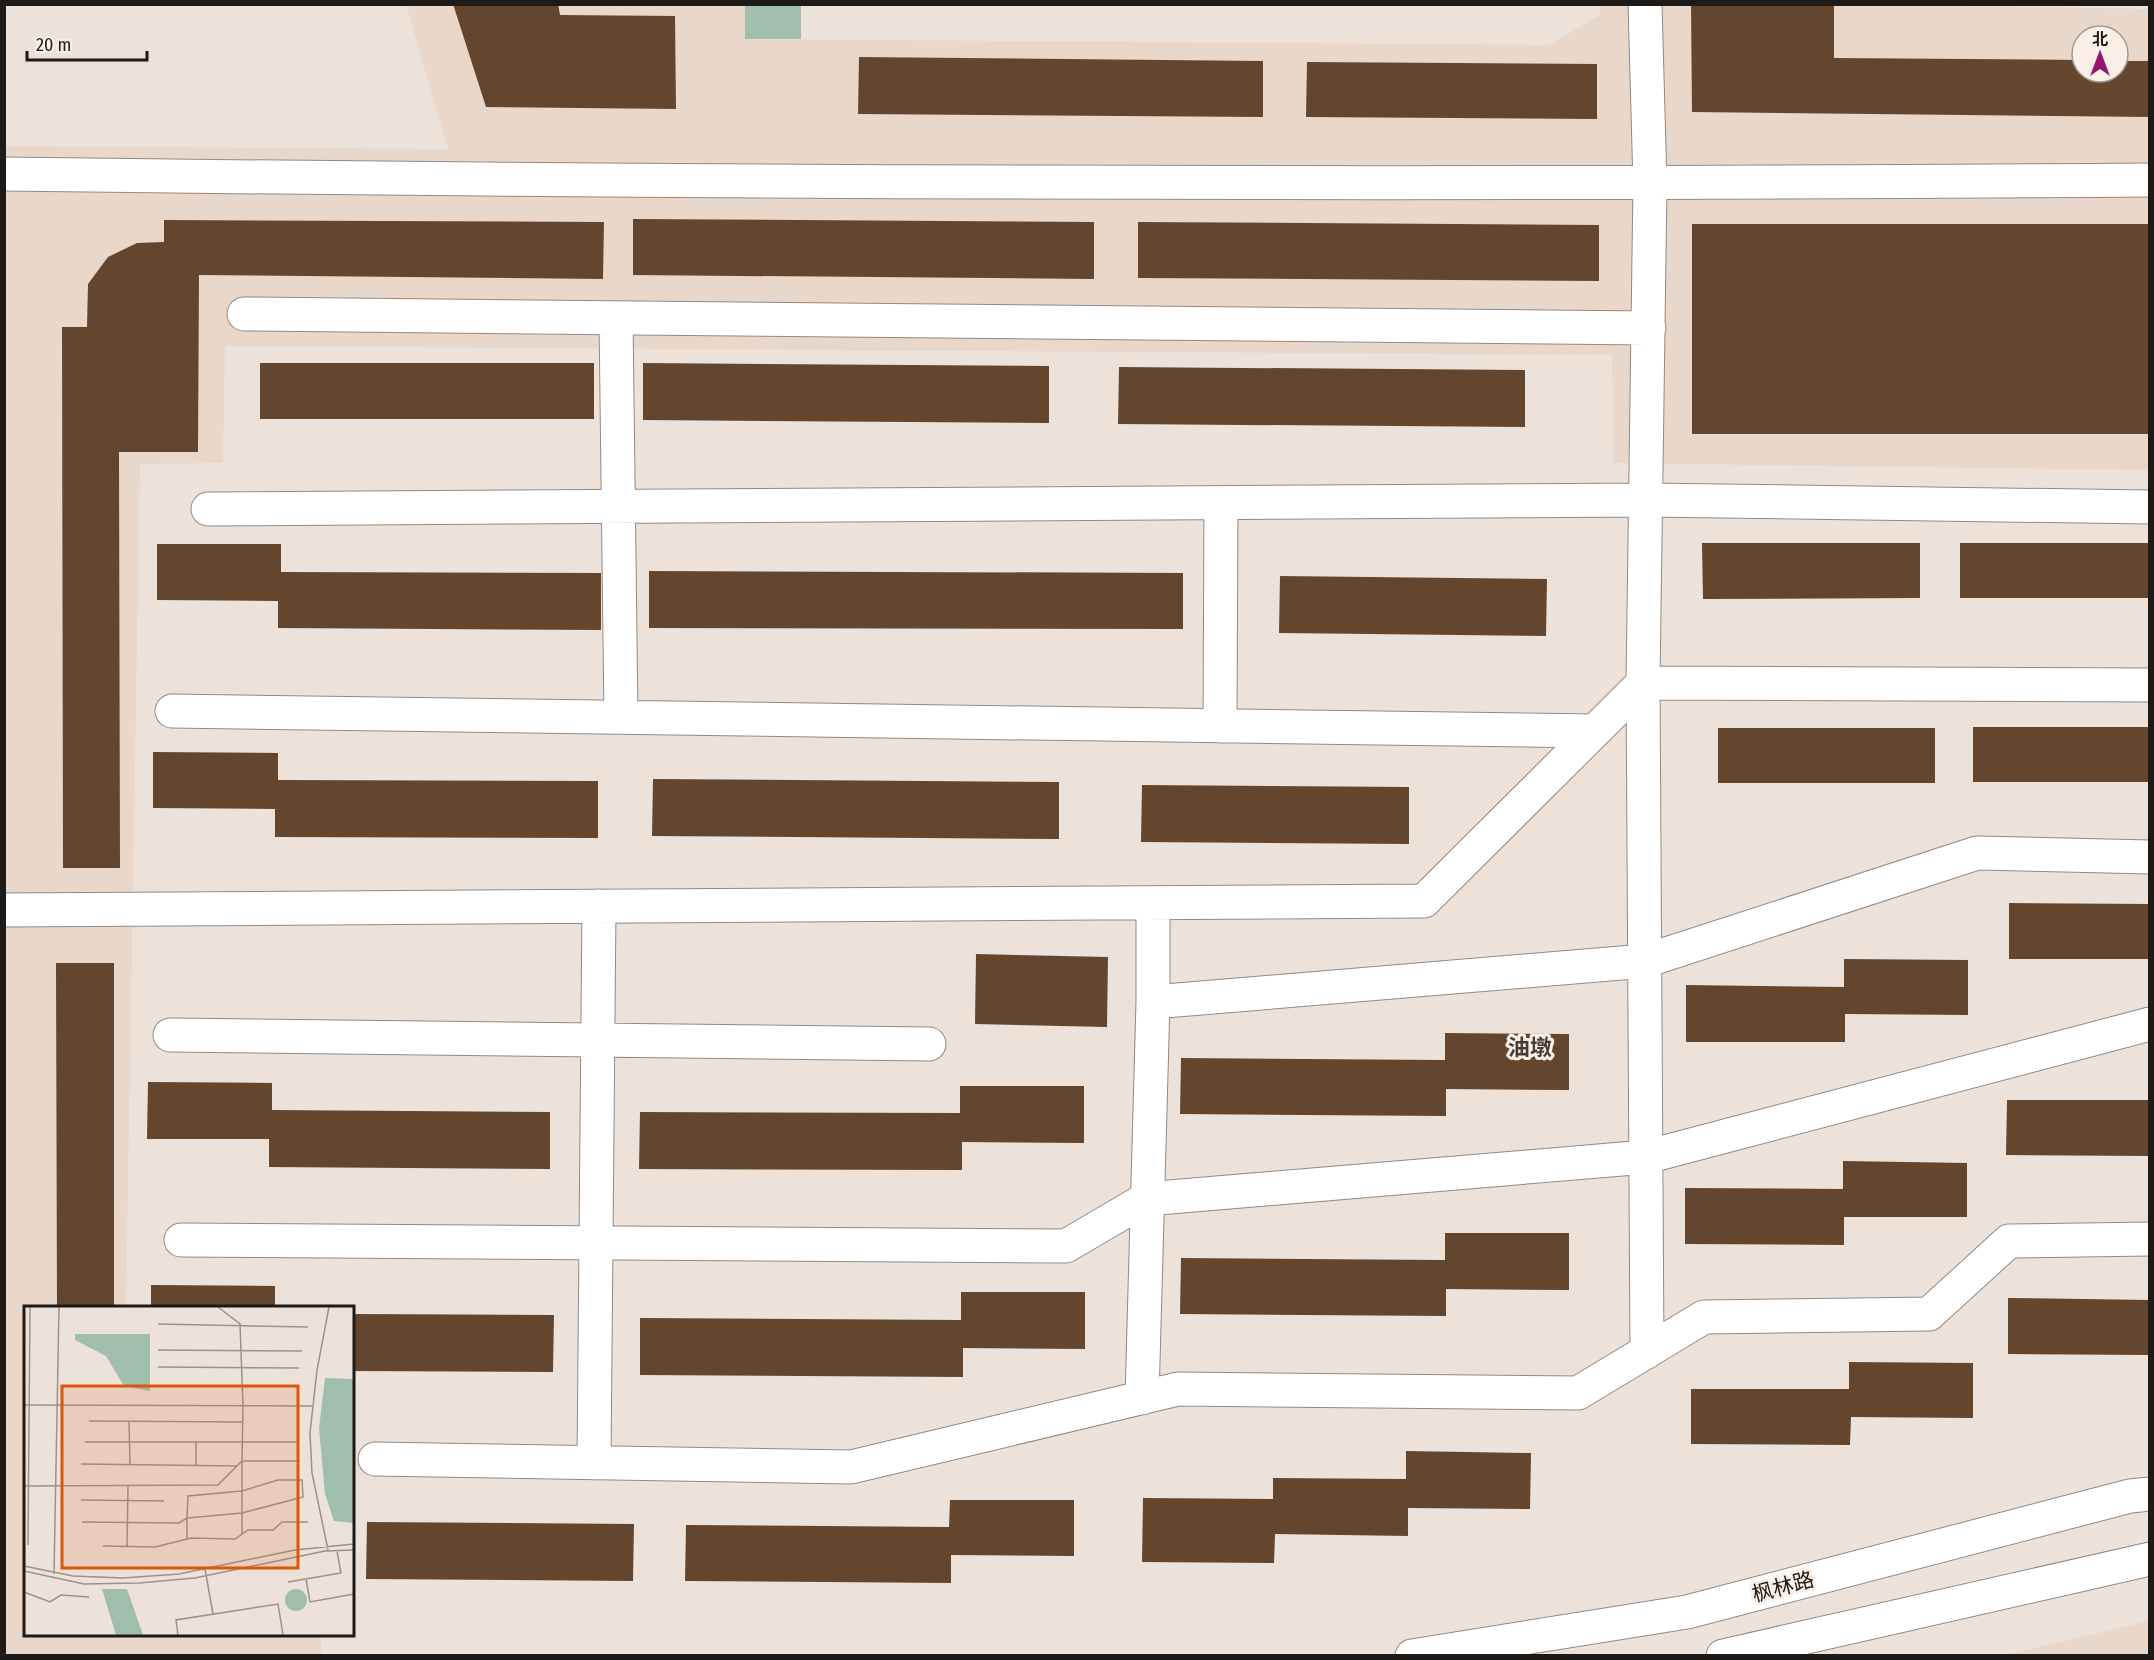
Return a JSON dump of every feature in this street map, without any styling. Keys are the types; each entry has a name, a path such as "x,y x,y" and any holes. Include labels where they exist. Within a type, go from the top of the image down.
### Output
{"street":[{"path":"1645,4 1650,184 1643,683 1647,1352"},
{"path":"4,174 469,180 1650,184 2150,180"},
{"path":"244,314 1648,328"},
{"path":"616,318 621,717"},
{"path":"208,509 1646,500 2150,507"},
{"path":"1220,726 1221,503"},
{"path":"4,910 1424,901 1643,683 2150,685"},
{"path":"172,711 1595,731"},
{"path":"1153,1002 1645,961 1977,853 2150,857"},
{"path":"1142,1398 1153,1002 1153,903"},
{"path":"594,1463 599,906"},
{"path":"181,1240 1066,1246 1146,1199 1646,1157 2150,1024"},
{"path":"170,1035 929,1044"},
{"path":"375,1460 851,1467 1178,1389 1578,1393 1704,1317 1929,1314 2009,1242 2150,1239"},
{"name":"枫林路","path":"1412,1656 1687,1612 2130,1496 2150,1494"},
{"path":"1723,1656 2150,1559"}],"shaded area":[{"path":"1842,4 2149,9 2149,470 1614,463 1612,355 225,346 223,463 140,464 126,1306 24,1306 24,1636 321,1636 321,1655 5,1656 5,146 448,149 406,5 745,5 745,39 1549,45 1600,15 1600,5"},
{"path":"2149,1621 2149,1655 2005,1655"}],"green space":[{"path":"745,5 801,5 801,39 745,39"}],"building":[{"path":"453,4 558,4 560,15 675,16 676,109 486,107"},
{"path":"1691,4 1834,4 1834,58 2070,60 2070,84 2130,84 2130,61 2150,61 2150,117 1692,112"},
{"path":"859,57 1263,61 1263,117 858,114"},
{"path":"1307,62 1597,64 1597,119 1306,117"},
{"path":"633,219 1094,222 1094,279 633,275"},
{"path":"164,220 604,222 603,279 199,275 198,452 119,452 120,868 63,868 62,327 87,327 88,284 108,257 137,243 164,242"},
{"path":"1138,222 1599,225 1599,281 1138,278"},
{"path":"1692,224 2150,224 2150,434 1692,434"},
{"path":"260,363 594,363 594,419 260,419"},
{"path":"643,363 1049,366 1049,423 643,420"},
{"path":"1119,367 1525,370 1525,427 1118,424"},
{"path":"1702,543 1920,543 1920,598 1703,599"},
{"path":"1960,543 2150,543 2150,598 1960,598"},
{"path":"157,544 281,544 281,572 601,573 601,630 278,628 278,601 157,600"},
{"path":"649,571 1183,573 1183,629 649,628"},
{"path":"1280,576 1547,579 1546,636 1279,633"},
{"path":"1973,727 2150,727 2150,782 1973,782"},
{"path":"1718,728 1935,728 1935,783 1718,783"},
{"path":"153,752 278,753 278,780 598,781 598,838 275,837 275,809 153,808"},
{"path":"653,779 1059,782 1059,839 652,836"},
{"path":"1142,785 1409,787 1409,844 1141,842"},
{"path":"2009,903 2150,904 2150,959 2009,959"},
{"path":"976,954 1108,957 1107,1027 975,1024"},
{"path":"1844,959 1968,960 1968,1015 1845,1014 1845,1042 1686,1042 1686,985 1844,987"},
{"path":"56,963 114,963 114,1306 57,1306"},
{"path":"1445,1033 1569,1034 1569,1090 1446,1089 1446,1116 1180,1114 1181,1058 1445,1060"},
{"path":"148,1082 272,1083 272,1110 550,1112 550,1169 269,1167 269,1139 147,1139"},
{"path":"960,1086 1084,1086 1084,1143 962,1142 962,1170 639,1169 640,1112 960,1113"},
{"path":"2007,1100 2150,1100 2150,1156 2006,1155"},
{"path":"1843,1161 1967,1163 1967,1217 1844,1217 1844,1245 1685,1244 1685,1188 1843,1189"},
{"path":"1445,1233 1569,1233 1569,1290 1446,1289 1446,1316 1180,1314 1181,1258 1445,1260"},
{"path":"151,1285 275,1286 275,1306 151,1306"},
{"path":"961,1292 1085,1292 1085,1349 963,1348 963,1377 640,1375 640,1318 961,1320"},
{"path":"2008,1298 2150,1300 2150,1355 2008,1354"},
{"path":"354,1314 554,1315 553,1372 354,1371"},
{"path":"1849,1362 1973,1363 1973,1418 1851,1417 1850,1445 1691,1444 1691,1389 1849,1389"},
{"path":"1406,1451 1531,1453 1530,1509 1408,1508 1408,1536 1275,1534 1274,1563 1142,1562 1143,1498 1273,1499 1273,1478 1406,1479"},
{"path":"950,1500 1074,1500 1074,1556 951,1555 951,1583 685,1581 686,1525 949,1527"},
{"path":"367,1522 634,1524 633,1581 366,1579"}],"district":[{"name":"油墩","path":"1530,1047"}]}
